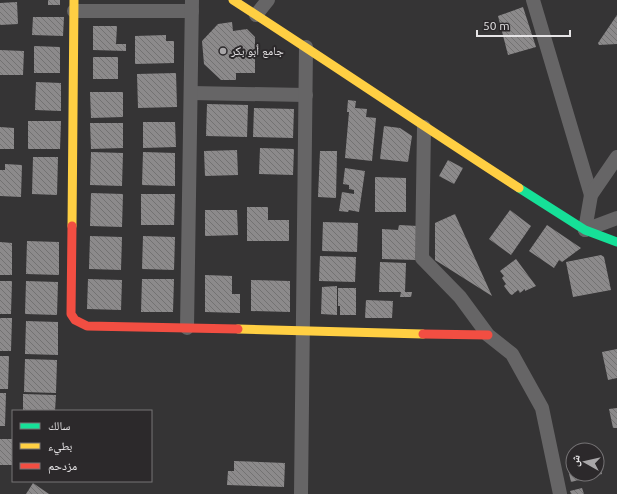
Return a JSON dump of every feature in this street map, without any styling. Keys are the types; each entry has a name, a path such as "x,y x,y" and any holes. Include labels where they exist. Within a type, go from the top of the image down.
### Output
{"street":[{"path":"233,0 306,47 424,127 585,230 616,244"},
{"path":"256,15 268,0"},
{"path":"533,0 591,195"},
{"path":"187,328 192,6 74,5 71,314 75,320 87,326 303,331 488,334"},
{"path":"301,494 306,47"},
{"path":"190,93 306,95"},
{"path":"424,127 422,258 460,296 488,334 512,354 542,408 560,494"},
{"path":"585,230 591,195 617,157"},
{"path":"585,230 617,218"}],"building":[{"path":"48,0 60,0 60,5 48,5"},
{"path":"17,2 18,24 0,25 0,3"},
{"path":"523,7 536,47 508,55 498,16"},
{"path":"617,15 617,44 599,45 598,43"},
{"path":"33,17 64,17 63,36 32,35"},
{"path":"232,22 233,31 247,29 255,37 255,73 236,73 236,80 221,80 204,64 202,41 218,24"},
{"path":"93,26 117,26 116,44 126,44 126,51 93,50"},
{"path":"166,35 166,41 174,41 174,63 135,64 135,36"},
{"path":"34,46 60,47 60,73 34,73"},
{"path":"0,50 24,51 23,75 0,75"},
{"path":"93,57 118,57 118,79 93,79"},
{"path":"176,73 177,107 138,108 137,74"},
{"path":"36,82 61,83 61,111 35,110"},
{"path":"90,92 123,92 123,117 91,118"},
{"path":"348,100 356,101 355,108 367,109 366,117 376,118 372,161 345,158 349,112 347,112"},
{"path":"207,104 248,105 247,137 206,136"},
{"path":"254,108 294,109 293,138 253,137"},
{"path":"28,121 61,121 60,149 28,149"},
{"path":"143,122 175,122 176,147 143,148"},
{"path":"90,123 123,123 123,148 91,149"},
{"path":"384,126 400,128 412,136 408,162 380,159"},
{"path":"0,127 14,128 14,149 0,149"},
{"path":"260,148 294,149 293,175 259,174"},
{"path":"237,150 238,175 205,176 204,151"},
{"path":"320,151 337,151 336,198 318,197"},
{"path":"91,152 123,153 122,186 90,185"},
{"path":"143,152 175,153 175,186 142,185"},
{"path":"33,157 58,157 57,195 32,194"},
{"path":"448,160 463,168 454,184 439,176"},
{"path":"5,164 22,165 21,197 0,196 0,170 5,170"},
{"path":"345,168 365,171 359,212 349,210 348,212 339,211 342,192 354,194 354,190 349,189 349,185 343,184"},
{"path":"375,177 406,178 406,212 375,212"},
{"path":"91,193 123,194 122,227 90,226"},
{"path":"141,194 175,194 174,225 141,225"},
{"path":"247,207 268,207 268,220 289,220 289,241 247,241"},
{"path":"205,210 237,210 238,235 205,236"},
{"path":"510,210 531,226 511,255 489,239"},
{"path":"455,214 492,296 435,260 435,223"},
{"path":"323,222 358,223 357,252 322,251"},
{"path":"399,225 418,226 417,260 382,259 382,229 398,230"},
{"path":"547,225 581,248 562,262 559,260 554,268 529,251"},
{"path":"90,236 122,237 121,270 89,269"},
{"path":"143,236 175,237 174,270 142,269"},
{"path":"27,241 59,242 59,275 26,274"},
{"path":"0,242 12,243 12,275 0,275"},
{"path":"601,255 604,257 611,290 573,297 566,262"},
{"path":"320,256 356,257 355,282 319,281"},
{"path":"516,259 536,286 525,291 525,289 520,293 518,290 512,295 504,286 506,284 502,278 504,276 500,271"},
{"path":"380,262 406,263 405,292 412,292 411,297 400,297 401,292 379,292"},
{"path":"205,275 232,276 232,294 240,294 240,313 205,312"},
{"path":"88,279 122,280 121,310 87,309"},
{"path":"142,279 174,279 173,312 141,312"},
{"path":"251,280 290,281 290,312 251,311"},
{"path":"0,281 12,281 11,314 0,314"},
{"path":"26,281 58,282 57,315 25,314"},
{"path":"337,286 337,315 321,314 322,287"},
{"path":"338,288 356,288 356,315 340,315 340,306 338,306"},
{"path":"366,300 393,301 392,318 365,318"},
{"path":"0,318 12,318 11,351 0,351"},
{"path":"26,321 58,322 58,355 25,354"},
{"path":"617,349 617,378 608,380 602,352"},
{"path":"0,356 9,356 8,389 0,389"},
{"path":"25,359 57,360 56,393 24,392"},
{"path":"0,393 6,393 5,426 0,426"},
{"path":"23,394 56,395 55,410 23,410"},
{"path":"617,408 617,428 613,428 609,409"},
{"path":"0,439 12,439 12,465 0,465"},
{"path":"234,461 285,463 284,487 227,485 228,471 234,471"},
{"path":"33,483 49,494 26,494"},
{"path":"582,488 584,494 571,494 570,491"}],"traffic: fast":[{"path":"519,188 585,230 617,242"}],"traffic: slow":[{"path":"72,226 74,0"},
{"path":"233,0 519,188"},
{"path":"238,329 423,334"}],"traffic: jam":[{"path":"72,226 71,314 75,320 87,326 238,329"},
{"path":"423,334 488,335"}],"place":[{"name":"جامع أبو بكر","path":"223,51"}]}
